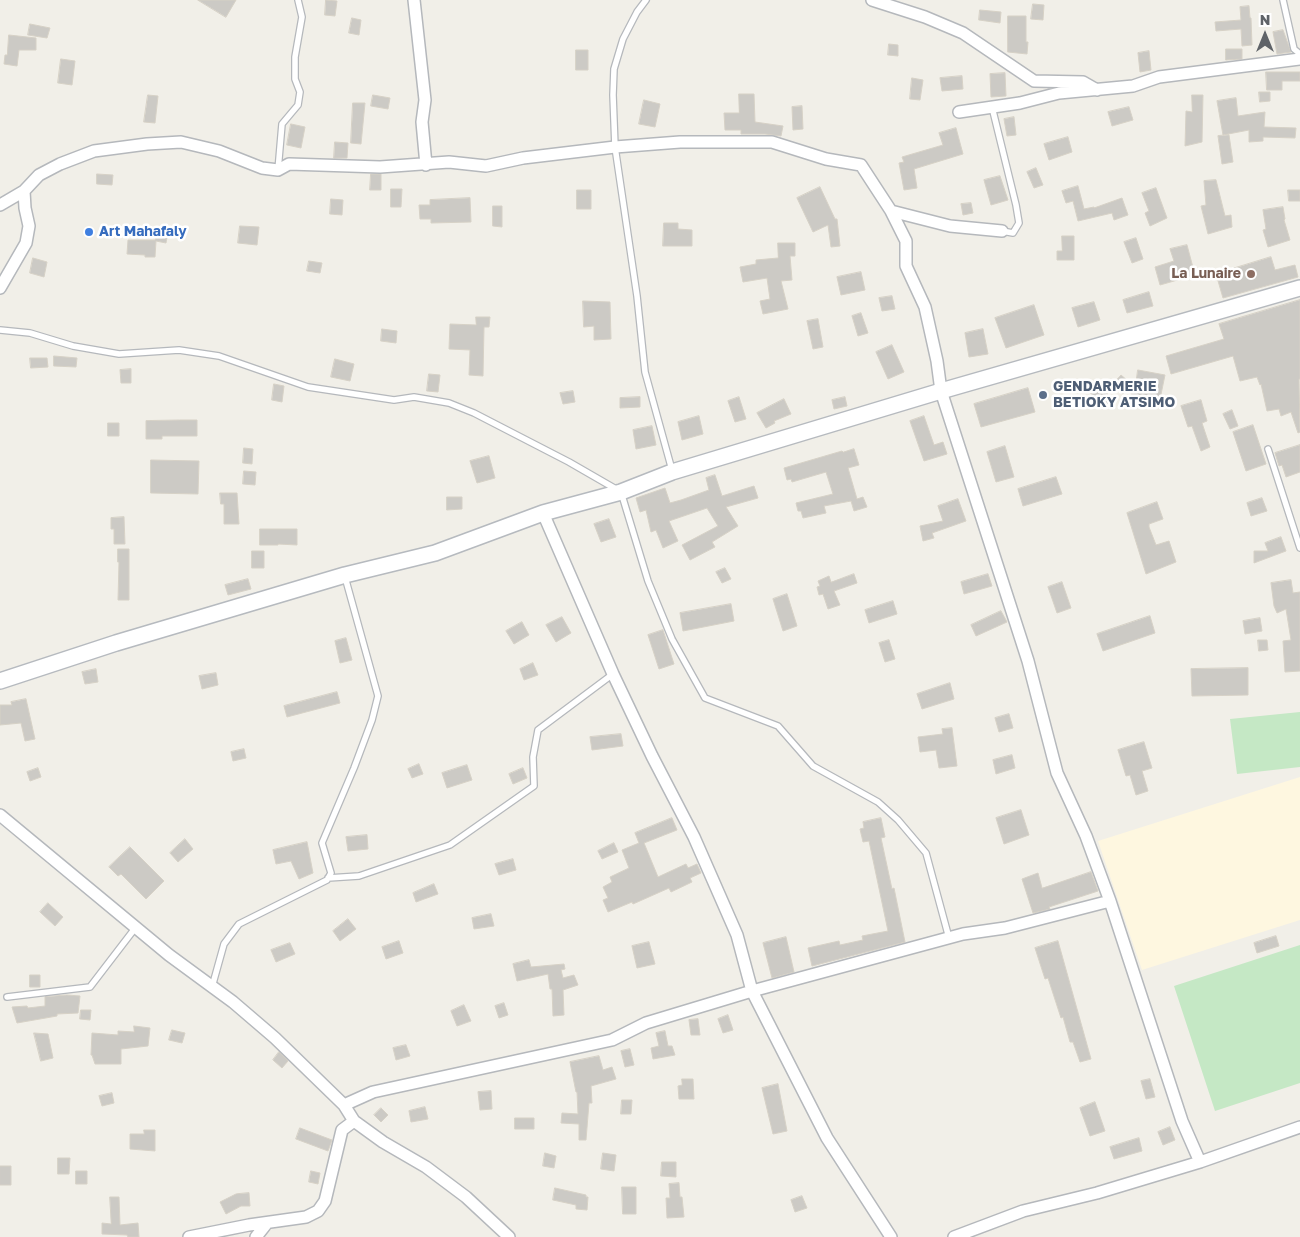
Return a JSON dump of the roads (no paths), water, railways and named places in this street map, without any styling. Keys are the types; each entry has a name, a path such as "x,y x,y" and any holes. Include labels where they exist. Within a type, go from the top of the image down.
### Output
{"main road":[{"path":"0,682 116,643 344,575 435,553 543,513 621,492 672,472 942,391 1300,288"}],"street":[{"path":"414,0 425,100 422,122 426,165"},
{"path":"872,0 925,17 962,33 1034,81 1083,82 1098,90"},
{"path":"959,112 1020,103 1060,93 1134,86 1159,77 1300,59"},
{"path":"0,205 24,191 40,175 60,164 94,151 147,144 181,142 219,151 262,168 278,170 289,164 370,167 426,165 449,162 486,166 523,158 615,147 680,142 772,142 826,159 861,165 891,211 906,242 906,266 925,307 942,391 1028,661 1057,773 1086,836 1110,902 1182,1121 1200,1162"},
{"path":"0,288 26,244 29,226 24,191"},
{"path":"891,211 950,226 1002,231"},
{"path":"543,513 613,674 652,756 694,837 736,935 752,991 826,1138 891,1237"},
{"path":"0,815 169,955 212,986 275,1038 344,1105 354,1121 383,1142 426,1167 466,1196 509,1237"},
{"path":"344,1105 374,1092 612,1040 646,1023 752,991 964,934 1005,928 1110,902"},
{"path":"189,1237 219,1230 306,1217 318,1211 325,1201 342,1130 354,1121"},
{"path":"954,1237 1023,1211 1097,1193 1200,1162 1300,1127"},
{"path":"256,1237 266,1223"}],"lane":[{"path":"278,170 282,124 298,105 300,92 296,79 296,57 302,17 298,0"},
{"path":"646,0 622,39 614,69 615,147 637,296 645,372 672,472"},
{"path":"1283,0 1294,49 1300,54"},
{"path":"992,107 1014,198 1018,223 1013,233 1002,231"},
{"path":"0,330 30,333 73,346 120,354 179,350 219,356 308,387 394,400 414,397 449,403 474,413 569,462 621,492 648,581 672,639 705,698 778,726 813,766 878,802 898,820 926,852 949,938"},
{"path":"1268,449 1300,548"},
{"path":"212,986 224,944 239,924 327,880 331,872 322,843 354,768 372,720 378,696 344,575"},
{"path":"328,878 359,876 450,845 534,786 533,757 538,730 613,674"},
{"path":"7,997 90,987 136,927"}],"place":[{"name":"Art Mahafaly","path":"89,232"},
{"name":"La Lunaire","path":"1251,274"},
{"name":"GENDARMERIE BETIOKY ATSIMO","path":"1043,395"}]}
